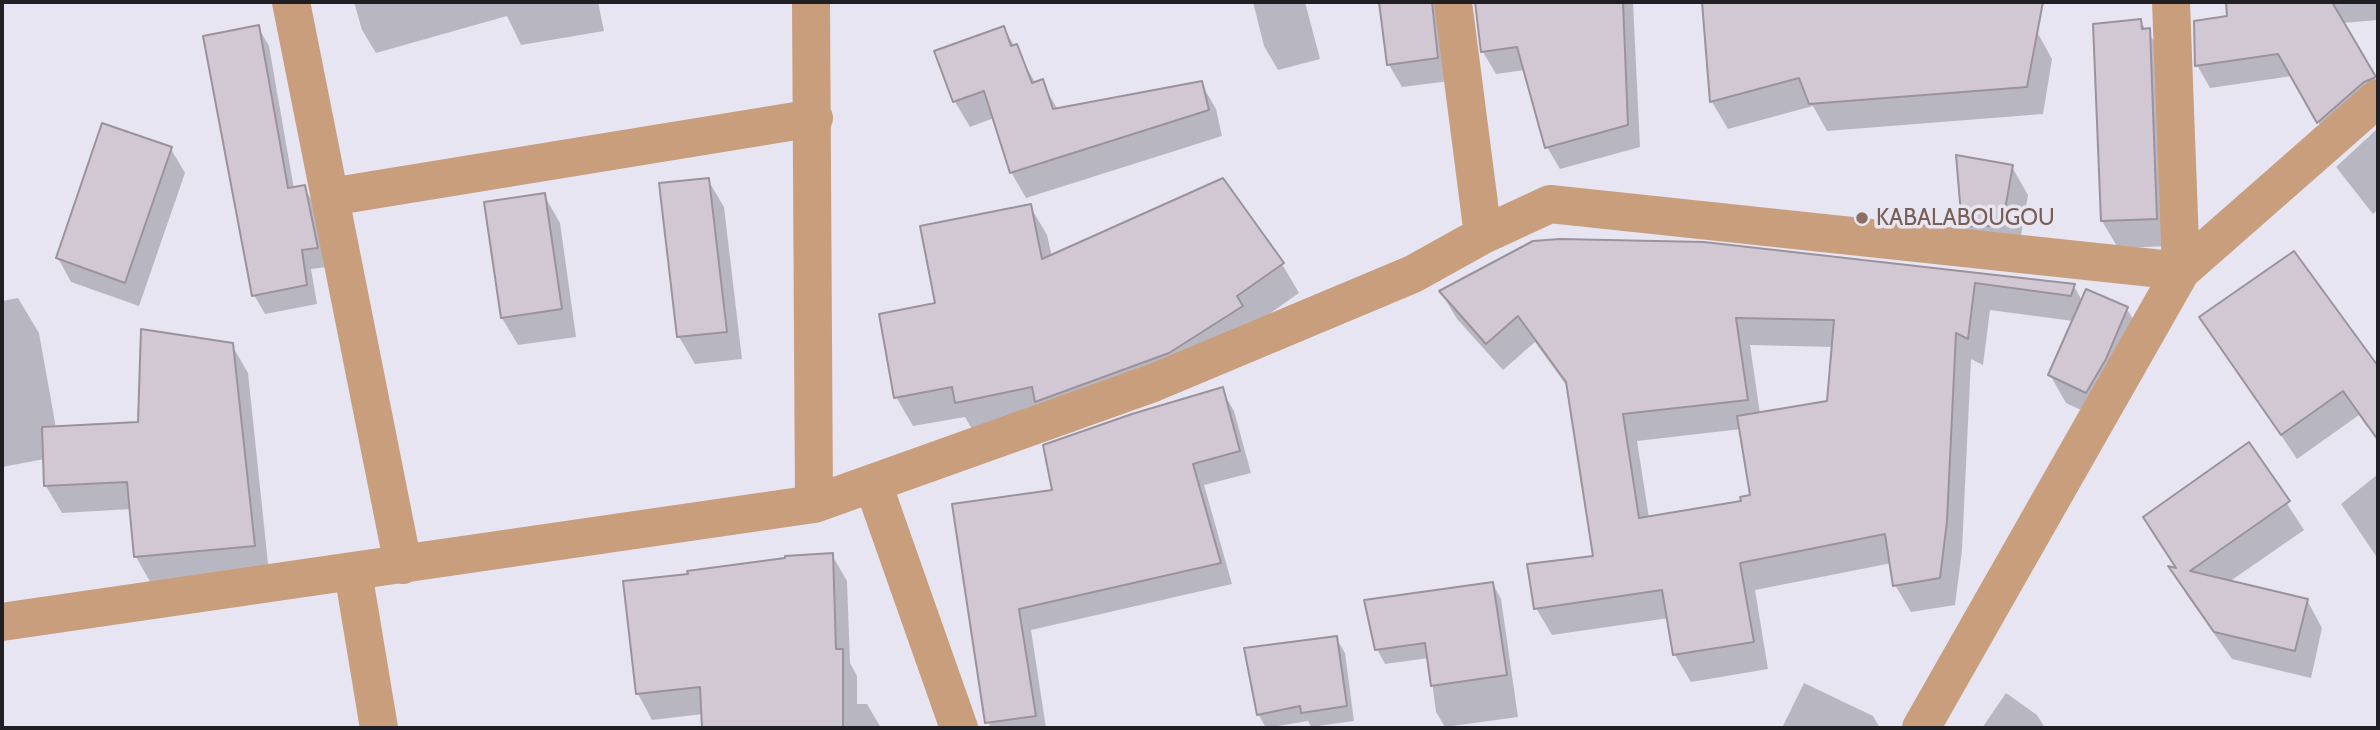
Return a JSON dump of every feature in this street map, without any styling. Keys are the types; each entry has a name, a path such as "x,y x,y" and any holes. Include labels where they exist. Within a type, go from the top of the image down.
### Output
{"street":[{"path":"291,2 403,565"},
{"path":"811,2 814,118 814,505"},
{"path":"1453,2 1483,235"},
{"path":"2171,2 2181,271"},
{"path":"1921,728 2181,271 2378,98"},
{"path":"330,197 814,118"},
{"path":"2,622 814,505 1153,383 1413,274 1483,235 1550,204 2181,271"},
{"path":"873,484 959,728"},
{"path":"353,572 379,728"}],"building":[{"path":"1379,2 1432,2 1438,58 1387,65"},
{"path":"1475,2 1623,2 1628,125 1545,148 1517,47 1481,52"},
{"path":"1702,2 2043,2 2027,87 1809,104 1799,78 1710,102"},
{"path":"2226,2 2332,2 2376,77 2364,82 2317,123 2278,54 2195,66 2194,21 2227,16"},
{"path":"2141,19 2142,29 2150,28 2157,219 2101,221 2093,24"},
{"path":"259,25 288,188 305,185 318,248 302,250 307,285 252,296 203,36"},
{"path":"1004,26 1011,46 1017,44 1032,83 1043,79 1053,109 1202,81 1209,110 1010,173 984,91 953,102 934,51"},
{"path":"102,123 172,147 125,283 56,258"},
{"path":"1956,155 2013,165 2002,226 1962,226"},
{"path":"709,178 727,332 677,337 659,183"},
{"path":"1223,178 1284,263 1237,296 1243,306 1169,353 1035,402 1032,387 955,403 952,387 894,398 879,314 935,303 920,226 1031,204 1042,259"},
{"path":"545,193 562,309 501,318 484,202"},
{"path":"1905,209 1936,223 1903,220"},
{"path":"1560,239 1704,242 2075,284 2071,296 1975,283 1968,339 1956,333 1947,521 1940,578 1893,586 1885,534 1740,563 1754,642 1673,655 1662,590 1534,609 1527,564 1593,556 1566,382 1518,316 1486,344 1439,291 1533,241","holes":["1736,318 1834,320 1827,401 1737,416 1750,495 1740,497 1741,501 1639,518 1623,414 1748,400"]},
{"path":"2294,251 2378,366 2378,440 2343,391 2281,435 2199,317"},
{"path":"2086,289 2128,307 2106,359 2086,393 2048,375"},
{"path":"141,329 233,343 255,546 134,557 127,482 44,486 42,427 138,422"},
{"path":"1223,387 1240,451 1193,464 1221,563 1019,609 1036,716 985,723 952,504 1052,490 1043,445 1132,414"},
{"path":"2249,442 2290,501 2190,571 2308,599 2295,651 2214,632 2168,566 2176,568 2143,517"},
{"path":"833,553 836,649 843,649 843,728 702,728 700,687 636,694 623,581 688,574 687,571 785,556"},
{"path":"1493,582 1507,675 1431,686 1425,643 1375,650 1364,600"},
{"path":"1337,636 1347,706 1301,713 1300,706 1257,715 1244,648"}],"place":[{"name":"KABALABOUGOU","path":"1862,218"}]}
